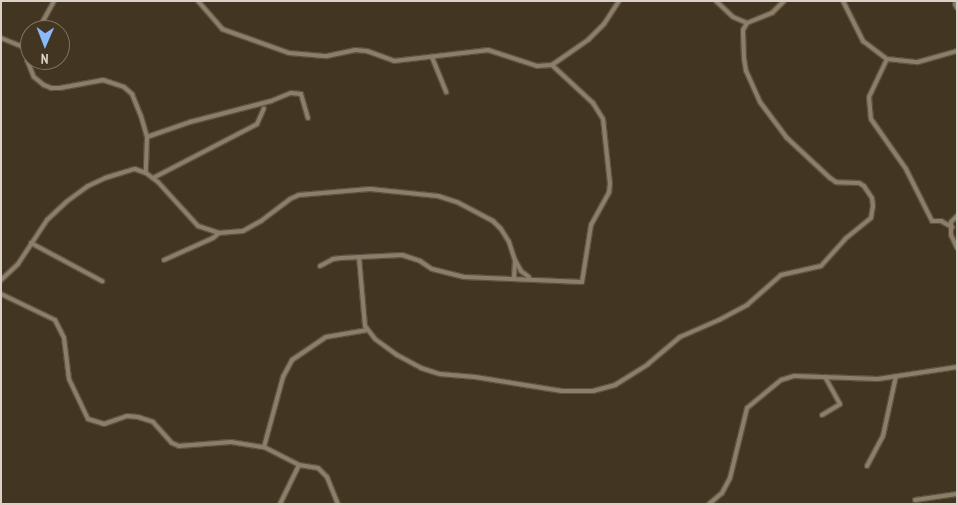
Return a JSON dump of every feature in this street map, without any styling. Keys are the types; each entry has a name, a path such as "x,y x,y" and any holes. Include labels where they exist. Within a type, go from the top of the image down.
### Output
{"street":[{"path":"44,20 54,1"},
{"path":"198,1 222,29 278,51 326,56 355,50 367,51 394,61 488,50 537,66 552,65 588,40 604,24 619,1"},
{"path":"716,1 733,17 747,23"},
{"path":"359,257 367,330 396,355 433,372 562,390 607,388 628,378 680,337 747,305 781,275 821,266 871,218 874,206 872,198 864,186 836,182 787,138 760,102 746,71 743,30 747,23 772,13 784,1"},
{"path":"843,1 862,41 886,59 918,62 957,51"},
{"path":"1,38 20,46"},
{"path":"432,57 446,92"},
{"path":"886,59 870,97 871,119 906,169 932,220 940,221 952,227"},
{"path":"320,266 333,259 402,255 420,261 432,269 454,275 530,278 569,283 582,282 591,226 609,192 610,184 603,120 593,103 552,65"},
{"path":"31,70 34,77 51,88 72,86 91,80 102,80 124,87 137,102 147,137 146,173"},
{"path":"147,137 190,122 291,93 301,94 308,118"},
{"path":"153,178 257,124 264,108"},
{"path":"1,280 18,264 30,243 47,220 88,186 126,170 135,169 153,178 198,226 219,233 243,231 261,221 290,199 300,195 370,189 409,191 438,196 457,202 493,221 509,242 515,260 521,270 530,278"},
{"path":"957,216 951,222 951,234 957,248"},
{"path":"164,260 206,242 219,233"},
{"path":"30,243 102,281"},
{"path":"515,260 516,278"},
{"path":"516,278 521,270"},
{"path":"1,294 55,320 64,338 70,379 88,419 104,424 127,416 138,417 153,422 172,443 179,446 231,442 264,447 299,465 318,468 323,472 338,504"},
{"path":"264,447 283,377 292,360 326,337 367,330"},
{"path":"709,504 722,493 730,478 749,405 785,378 794,376 878,379 957,367"},
{"path":"867,466 883,436 896,376"},
{"path":"822,415 840,404 826,377"},
{"path":"280,504 299,465"},
{"path":"915,500 957,494"}]}
